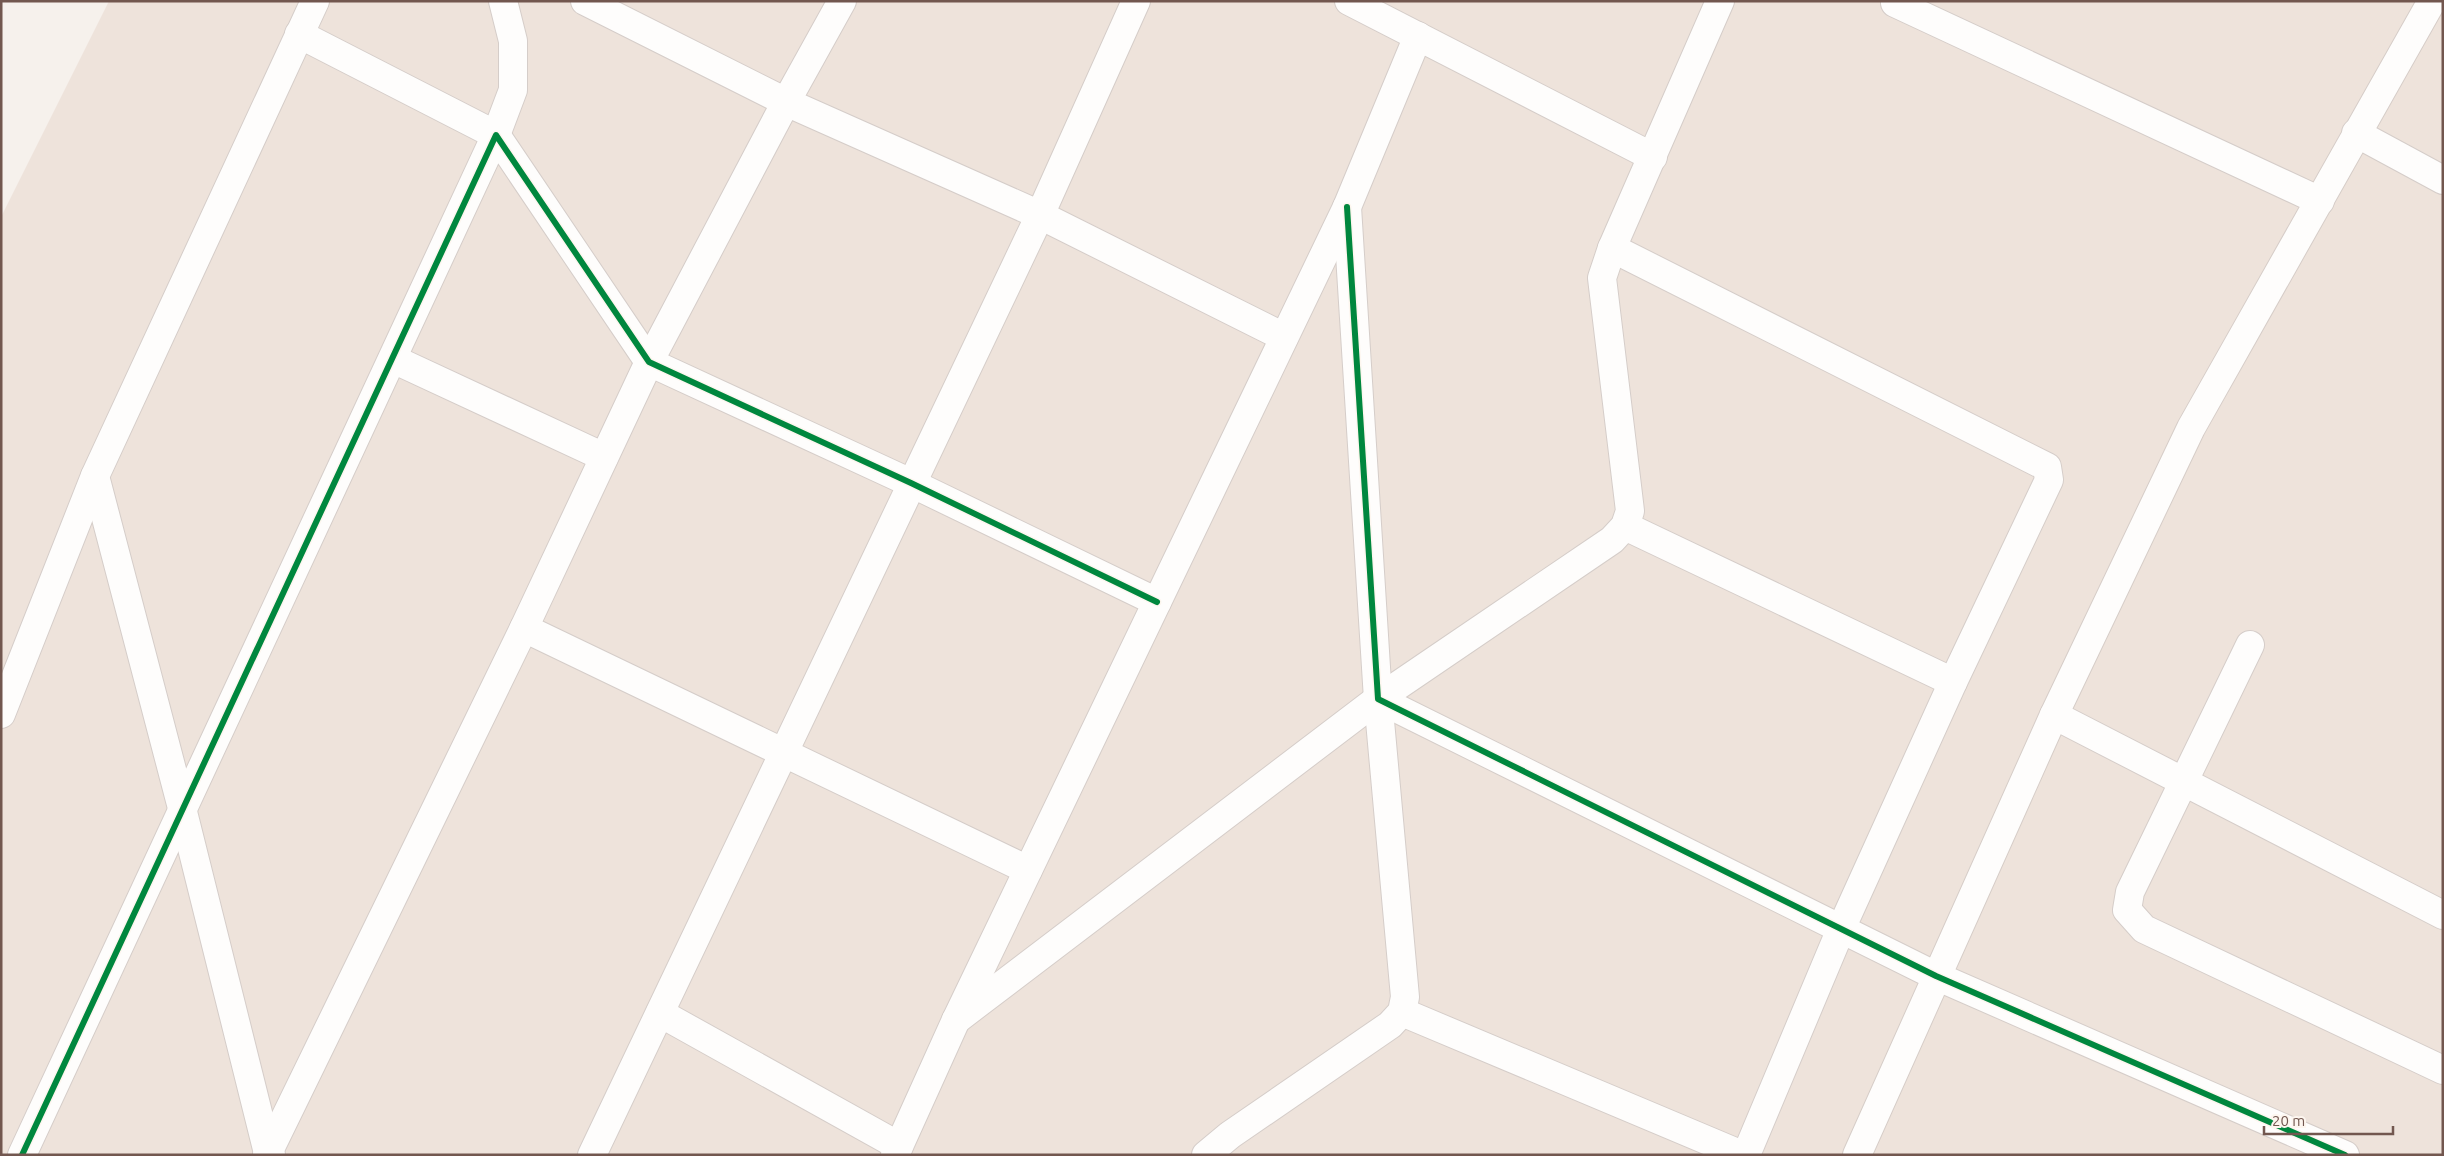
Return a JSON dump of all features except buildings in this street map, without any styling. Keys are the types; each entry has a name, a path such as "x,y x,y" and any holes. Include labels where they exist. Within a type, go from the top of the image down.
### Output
{"street":[{"path":"1,714 95,476 315,1"},
{"path":"22,1155 496,135 513,90 513,41 503,1"},
{"path":"585,1 786,102 1040,215 1284,337"},
{"path":"268,1154 524,628 649,362 786,102 842,1"},
{"path":"592,1155 1040,215 1136,1"},
{"path":"1349,1 1381,8 1418,36 1653,157"},
{"path":"956,1020 1378,699 1612,540 1625,526 1630,511 1602,278 1612,248 1720,1"},
{"path":"1857,1155 2054,715 2191,428 2432,1"},
{"path":"1895,3 2320,201"},
{"path":"299,34 496,135 649,362 911,483 1157,602"},
{"path":"660,1013 897,1150 956,1020 1347,207 1418,36"},
{"path":"2356,133 2443,180"},
{"path":"1206,1155 1230,1135 1390,1025 1402,1012 1405,997 1378,699 1347,207"},
{"path":"1612,248 2047,467 2049,480 1953,682 1841,929 1746,1155"},
{"path":"393,359 604,457"},
{"path":"95,476 182,808 268,1154"},
{"path":"1625,526 1953,682"},
{"path":"524,628 1028,870"},
{"path":"2250,645 2130,892 2127,910 2144,929 2442,1069"},
{"path":"1378,699 1936,976 2345,1155"},
{"path":"2054,715 2443,915"},
{"path":"1402,1012 1742,1155"}],"shaded area":[{"path":"109,1 2443,1 2443,1155 1,1155 1,217"}],"cycle path":[{"path":"22,1155 496,135 649,362 911,483 1157,602"},
{"path":"1347,207 1378,699 1936,976 2345,1155"}]}
